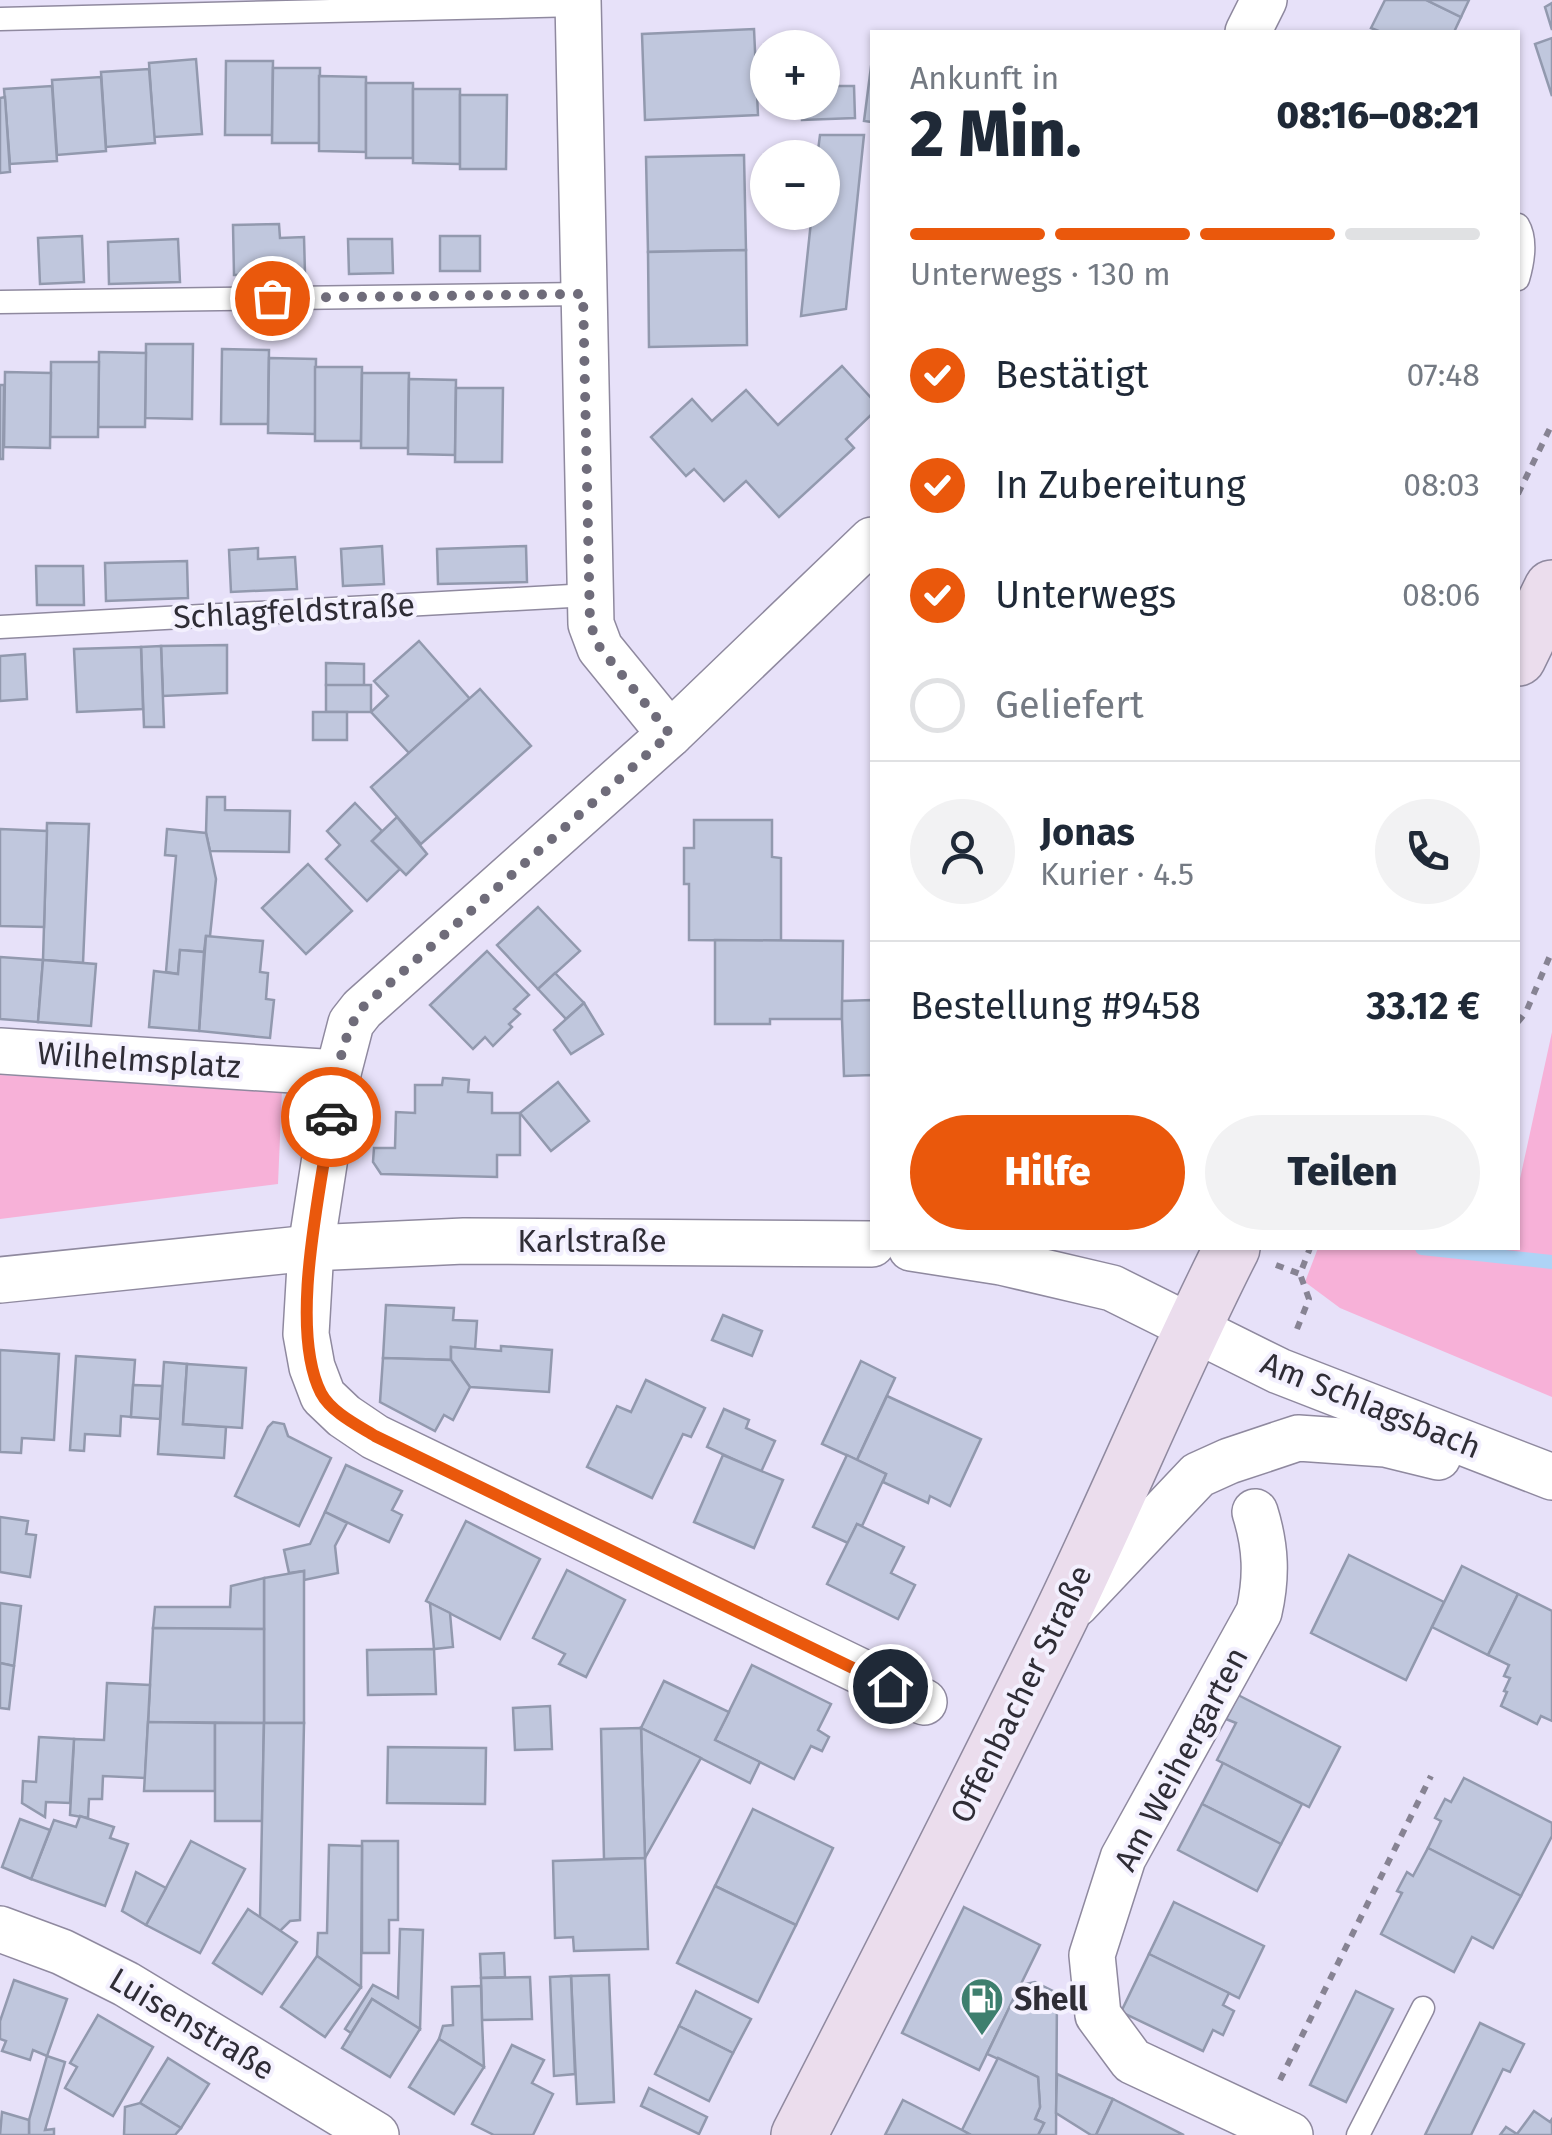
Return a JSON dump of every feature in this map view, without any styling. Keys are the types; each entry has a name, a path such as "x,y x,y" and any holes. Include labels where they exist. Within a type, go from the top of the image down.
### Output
{"street":[{"path":"1249,30 1264,0"},
{"path":"578,2 590,624 600,648 670,734"},
{"path":"870,542 670,734 362,1008 351,1023 338,1073 311,1248 306,1334 312,1368 323,1396 344,1416 375,1436 924,1702"},
{"path":"1520,654 1552,588"},
{"name":"Wilhelmsplatz","path":"0,1051 338,1073"},
{"name":"Karlstraße","path":"311,1248 464,1241 870,1244"},
{"path":"0,1280 311,1248"},
{"path":"932,1250 1112,1288 1191,1329"},
{"name":"Offenbacher Straße","path":"800,2135 1057,1624 1231,1250"},
{"name":"Am Schlagsbach","path":"1191,1329 1279,1370 1552,1477"},
{"name":"Am Schlagsbach","path":"1057,1624 1198,1476 1229,1461 1298,1438 1385,1444 1552,1486"},
{"name":"Am Weihergarten","path":"1255,1512 1265,1556 1265,1586 1259,1612 1122,1858 1092,1955 1098,2016 1132,2061 1275,2128"},
{"name":"Luisenstraße","path":"0,1929 77,1959 126,1984 376,2135"}],"lane":[{"path":"0,19 578,2"},
{"path":"1520,229 1520,272"},
{"path":"0,302 583,294"},
{"name":"Schlagfeldstraße","path":"0,627 588,595"},
{"path":"1358,2135 1423,2008"}],"path":[{"path":"1520,490 1552,424"},
{"path":"1520,1020 1552,951"},
{"path":"1275,2128 1432,1776"}],"shaded area":[{"path":"1552,1032 1552,1397 1340,1308 1305,1282 1317,1250 1520,1250 1520,1179"},
{"path":"0,1075 282,1090 278,1184 0,1219"}],"building":[{"path":"1385,0 1426,0 1461,17 1455,30 1371,28"},
{"path":"1426,0 1469,0 1461,17"},
{"path":"1552,3 1552,30 1545,7"},
{"path":"754,29 750,30 750,115 645,120 642,34"},
{"path":"1552,38 1552,96 1535,44"},
{"path":"196,59 202,134 154,137 149,63"},
{"path":"226,61 273,61 272,135 225,135"},
{"path":"273,68 320,68 319,143 272,143"},
{"path":"149,69 155,143 106,147 101,72"},
{"path":"870,74 870,122 864,121"},
{"path":"319,76 366,77 366,152 319,151"},
{"path":"101,77 106,151 57,155 52,80"},
{"path":"366,83 413,83 413,158 366,158"},
{"path":"52,86 57,161 10,164 4,89"},
{"path":"840,86 854,86 855,118 840,119"},
{"path":"413,89 460,89 460,164 413,163"},
{"path":"460,95 507,95 506,169 460,169"},
{"path":"5,97 10,172 0,173 0,98"},
{"path":"820,135 864,135 846,309 801,316 810,230 840,230 840,140 819,140"},
{"path":"744,155 746,250 648,252 646,157"},
{"path":"279,224 280,238 304,237 305,274 234,275 233,225"},
{"path":"82,236 84,282 40,284 38,238"},
{"path":"440,236 480,236 480,271 440,271"},
{"path":"178,239 180,282 109,284 108,242"},
{"path":"348,239 392,239 393,273 349,274"},
{"path":"746,250 747,345 649,347 648,252"},
{"path":"146,344 193,344 192,419 145,418"},
{"path":"222,349 269,350 268,424 221,424"},
{"path":"99,352 146,353 145,427 98,427"},
{"path":"269,358 316,359 315,434 268,433"},
{"path":"51,362 99,362 98,437 50,437"},
{"path":"842,366 870,397 870,416 846,439 854,448 779,517 746,481 724,501 694,469 686,476 651,437 692,399 712,421 746,390 778,425"},
{"path":"315,367 362,367 361,441 315,441"},
{"path":"5,372 51,373 50,448 4,447"},
{"path":"362,373 409,373 408,448 361,448"},
{"path":"409,379 456,380 455,455 408,454"},
{"path":"0,385 4,385 3,459 0,459"},
{"path":"456,388 503,388 502,462 455,462"},
{"path":"382,546 384,584 343,586 341,549"},
{"path":"526,546 527,582 438,584 437,549"},
{"path":"258,548 258,559 295,557 297,589 231,592 229,550"},
{"path":"187,561 188,598 106,601 105,563"},
{"path":"36,566 83,566 84,605 37,605"},
{"path":"419,641 470,699 409,753 371,712 388,696 374,681"},
{"path":"227,645 227,693 163,696 161,646"},
{"path":"161,646 164,727 144,727 141,647"},
{"path":"141,647 143,709 77,712 74,649"},
{"path":"25,654 27,699 0,701 0,656"},
{"path":"326,663 364,664 364,686 326,685"},
{"path":"326,685 371,685 371,712 326,712"},
{"path":"480,689 531,746 421,844 371,787"},
{"path":"313,712 347,712 347,740 313,740"},
{"path":"207,797 225,797 225,810 290,811 289,852 210,851"},
{"path":"355,803 382,831 372,841 400,869 367,901 326,859 340,845 327,831"},
{"path":"397,817 427,854 406,875 372,841"},
{"path":"694,820 772,820 772,857 781,858 781,941 689,940 689,884 684,884 684,848 694,848"},
{"path":"47,823 89,824 83,963 43,960"},
{"path":"0,829 47,831 44,927 0,926"},
{"path":"167,829 206,833 216,879 210,936 206,936 204,952 180,950 178,974 166,972 176,856 165,855"},
{"path":"308,864 352,911 306,954 262,908"},
{"path":"538,907 580,951 538,989 497,945"},
{"path":"206,936 263,941 260,972 268,973 266,999 274,1000 270,1038 199,1031"},
{"path":"715,940 843,941 842,1019 715,1024"},
{"path":"180,950 204,952 199,1031 149,1027 154,971 178,974"},
{"path":"487,951 529,995 514,1009 520,1014 509,1024 512,1027 493,1046 485,1037 473,1049 430,1005"},
{"path":"0,957 43,960 38,1022 0,1019"},
{"path":"43,960 96,964 91,1026 38,1022"},
{"path":"555,973 584,1003 566,1019 538,989"},
{"path":"870,1000 870,1075 844,1076 842,1001"},
{"path":"584,1003 603,1034 571,1054 554,1030"},
{"path":"443,1078 469,1080 468,1092 492,1093 492,1113 520,1113 520,1155 497,1155 497,1177 381,1174 373,1162 374,1148 395,1148 396,1112 415,1113 415,1085 442,1085"},
{"path":"558,1082 589,1121 551,1151 520,1113"},
{"path":"386,1305 454,1308 453,1320 477,1321 475,1350 451,1347 451,1360 383,1358"},
{"path":"723,1315 762,1331 752,1356 712,1340"},
{"path":"501,1346 552,1350 549,1392 470,1387 451,1360 451,1347 501,1351"},
{"path":"0,1350 59,1354 54,1440 22,1438 21,1453 0,1452"},
{"path":"76,1356 135,1360 131,1417 121,1416 120,1436 85,1434 84,1451 70,1450"},
{"path":"383,1358 451,1360 470,1387 453,1420 444,1415 435,1431 380,1402"},
{"path":"861,1361 895,1378 857,1460 822,1444"},
{"path":"164,1362 187,1364 183,1424 226,1427 224,1458 158,1454"},
{"path":"187,1364 246,1368 242,1428 183,1424"},
{"path":"646,1380 705,1408 691,1437 683,1434 652,1498 587,1467 617,1406 631,1412"},
{"path":"133,1385 162,1386 160,1419 131,1417"},
{"path":"887,1396 981,1439 950,1506 930,1496 928,1503 883,1482 886,1474 857,1460"},
{"path":"724,1409 749,1420 746,1428 775,1441 761,1472 707,1447"},
{"path":"273,1422 284,1424 288,1436 331,1458 299,1526 235,1496"},
{"path":"723,1455 783,1480 754,1548 694,1522"},
{"path":"847,1455 886,1474 862,1526 857,1524 848,1543 813,1527"},
{"path":"346,1465 402,1491 392,1510 402,1515 389,1542 325,1512"},
{"path":"325,1512 347,1523 335,1546 338,1573 304,1580 304,1571 289,1573 284,1550 310,1544"},
{"path":"0,1517 28,1521 26,1534 36,1535 30,1577 0,1572"},
{"path":"466,1521 540,1559 500,1639 426,1601"},
{"path":"857,1524 904,1547 891,1573 915,1585 898,1619 827,1584"},
{"path":"1349,1555 1444,1602 1406,1680 1311,1633"},
{"path":"1462,1566 1518,1594 1488,1655 1432,1627"},
{"path":"567,1570 625,1600 586,1677 559,1664 565,1654 533,1638"},
{"path":"304,1571 304,1723 264,1723 264,1578"},
{"path":"264,1578 264,1629 153,1628 155,1607 230,1607 231,1586"},
{"path":"1518,1594 1552,1611 1552,1721 1541,1716 1537,1724 1501,1706 1510,1678 1504,1676 1509,1665 1488,1655"},
{"path":"0,1603 21,1606 14,1666 0,1663"},
{"path":"430,1603 450,1613 453,1647 434,1649"},
{"path":"153,1628 264,1629 264,1723 148,1722"},
{"path":"434,1649 436,1694 368,1695 367,1650"},
{"path":"0,1663 14,1666 9,1709 0,1708"},
{"path":"752,1665 831,1704 818,1730 829,1737 822,1751 811,1746 794,1779 715,1740"},
{"path":"664,1681 729,1712 715,1740 760,1762 750,1783 641,1728"},
{"path":"107,1683 150,1685 145,1778 103,1776 102,1799 89,1799 88,1818 70,1815 74,1739 104,1740"},
{"path":"1238,1695 1340,1747 1309,1807 1217,1760 1236,1723 1226,1719"},
{"path":"550,1706 552,1749 515,1750 513,1708"},
{"path":"148,1722 215,1723 215,1791 144,1791"},
{"path":"215,1723 264,1723 262,1821 215,1821"},
{"path":"264,1723 304,1723 300,1920 290,1921 280,1931 260,1918"},
{"path":"641,1728 701,1758 645,1858"},
{"path":"641,1728 645,1858 604,1859 601,1729"},
{"path":"39,1737 74,1739 70,1803 46,1802 45,1817 22,1803 23,1781 36,1782"},
{"path":"388,1747 486,1748 485,1804 387,1803"},
{"path":"1223,1763 1302,1804 1281,1844 1202,1804"},
{"path":"1464,1778 1552,1823 1552,1836 1521,1896 1428,1848 1441,1821 1435,1818 1445,1799 1451,1802"},
{"path":"1202,1804 1281,1844 1257,1891 1178,1850"},
{"path":"753,1809 833,1848 796,1925 715,1886"},
{"path":"80,1816 114,1827 110,1838 128,1844 105,1906 31,1879 54,1820 76,1827"},
{"path":"20,1819 50,1830 31,1879 2,1867"},
{"path":"191,1841 245,1869 200,1953 146,1925"},
{"path":"362,1841 398,1841 398,1920 389,1920 389,1953 362,1953"},
{"path":"329,1845 362,1846 361,1987 317,1956 318,1933 327,1933"},
{"path":"1428,1848 1521,1896 1493,1948 1472,1937 1454,1972 1381,1934 1402,1893 1397,1891 1407,1872 1413,1876"},
{"path":"645,1858 648,1949 574,1951 573,1937 555,1938 553,1861"},
{"path":"136,1872 166,1888 146,1925 122,1911"},
{"path":"715,1886 796,1925 758,2002 677,1963"},
{"path":"1174,1902 1264,1946 1239,1998 1149,1954"},
{"path":"964,1907 1040,1945 979,2070 902,2033"},
{"path":"248,1909 297,1942 262,1994 213,1963"},
{"path":"400,1929 423,1930 420,2029 372,1999 351,2033 345,2029 373,1985 398,1998"},
{"path":"504,1953 505,1977 481,1978 480,1954"},
{"path":"1149,1954 1229,1993 1223,2005 1234,2011 1223,2035 1213,2030 1203,2051 1121,2012"},
{"path":"317,1956 361,1987 325,2037 281,2007"},
{"path":"609,1975 614,2102 577,2104 571,1976"},
{"path":"571,1976 575,2074 554,2076 550,1977"},
{"path":"530,1977 532,2019 482,2020 481,1978"},
{"path":"14,1980 67,1999 47,2056 33,2050 30,2060 2,2051 6,2041 0,2039 0,2021"},
{"path":"1035,1982 1057,1993 1056,2135 1038,2135 1044,2123 1035,2119 1040,2107 1038,2077 987,2054 1020,1985"},
{"path":"481,1986 484,2067 439,2039 443,2026 453,2025 452,1987"},
{"path":"696,1991 751,2019 733,2053 679,2026"},
{"path":"1356,1991 1393,2009 1346,2102 1310,2085"},
{"path":"372,1999 420,2029 390,2077 342,2048"},
{"path":"98,2015 153,2047 113,2116 65,2088 77,2067 70,2063"},
{"path":"1480,2023 1524,2044 1510,2072 1503,2069 1471,2135 1425,2135"},
{"path":"679,2026 733,2053 709,2101 655,2074"},
{"path":"439,2039 484,2067 454,2114 409,2087"},
{"path":"512,2045 544,2060 532,2083 553,2094 533,2135 494,2135 472,2124"},
{"path":"47,2056 65,2062 45,2130 54,2129 54,2135 29,2135 29,2120"},
{"path":"168,2058 209,2084 181,2128 140,2103"},
{"path":"998,2058 1038,2077 1040,2107 1035,2119 1044,2123 1038,2135 971,2135 962,2130"},
{"path":"1057,2074 1113,2099 1096,2135 1056,2113"},
{"path":"649,2088 707,2117 699,2134 641,2106"},
{"path":"1113,2099 1184,2135 1096,2135"},
{"path":"903,2100 962,2130 971,2135 885,2135"},
{"path":"140,2103 181,2128 175,2135 124,2135 125,2107"},
{"path":"1534,2111 1550,2122 1552,2119 1552,2135 1500,2135 1506,2127 1517,2134"},
{"path":"2,2112 29,2120 29,2135 0,2135"}],"waterway":[{"path":"1441,1250 1552,1262"}],"way so far":[{"path":"272,298 583,294 590,624 600,648 670,734 362,1008 351,1023 344,1044 331,1117"}],"place":[{"name":"Shell","path":"982,2037"}],"route":[{"path":"331,1117 311,1248 306,1334 312,1368 323,1396 344,1416 375,1436 890,1686"}]}
